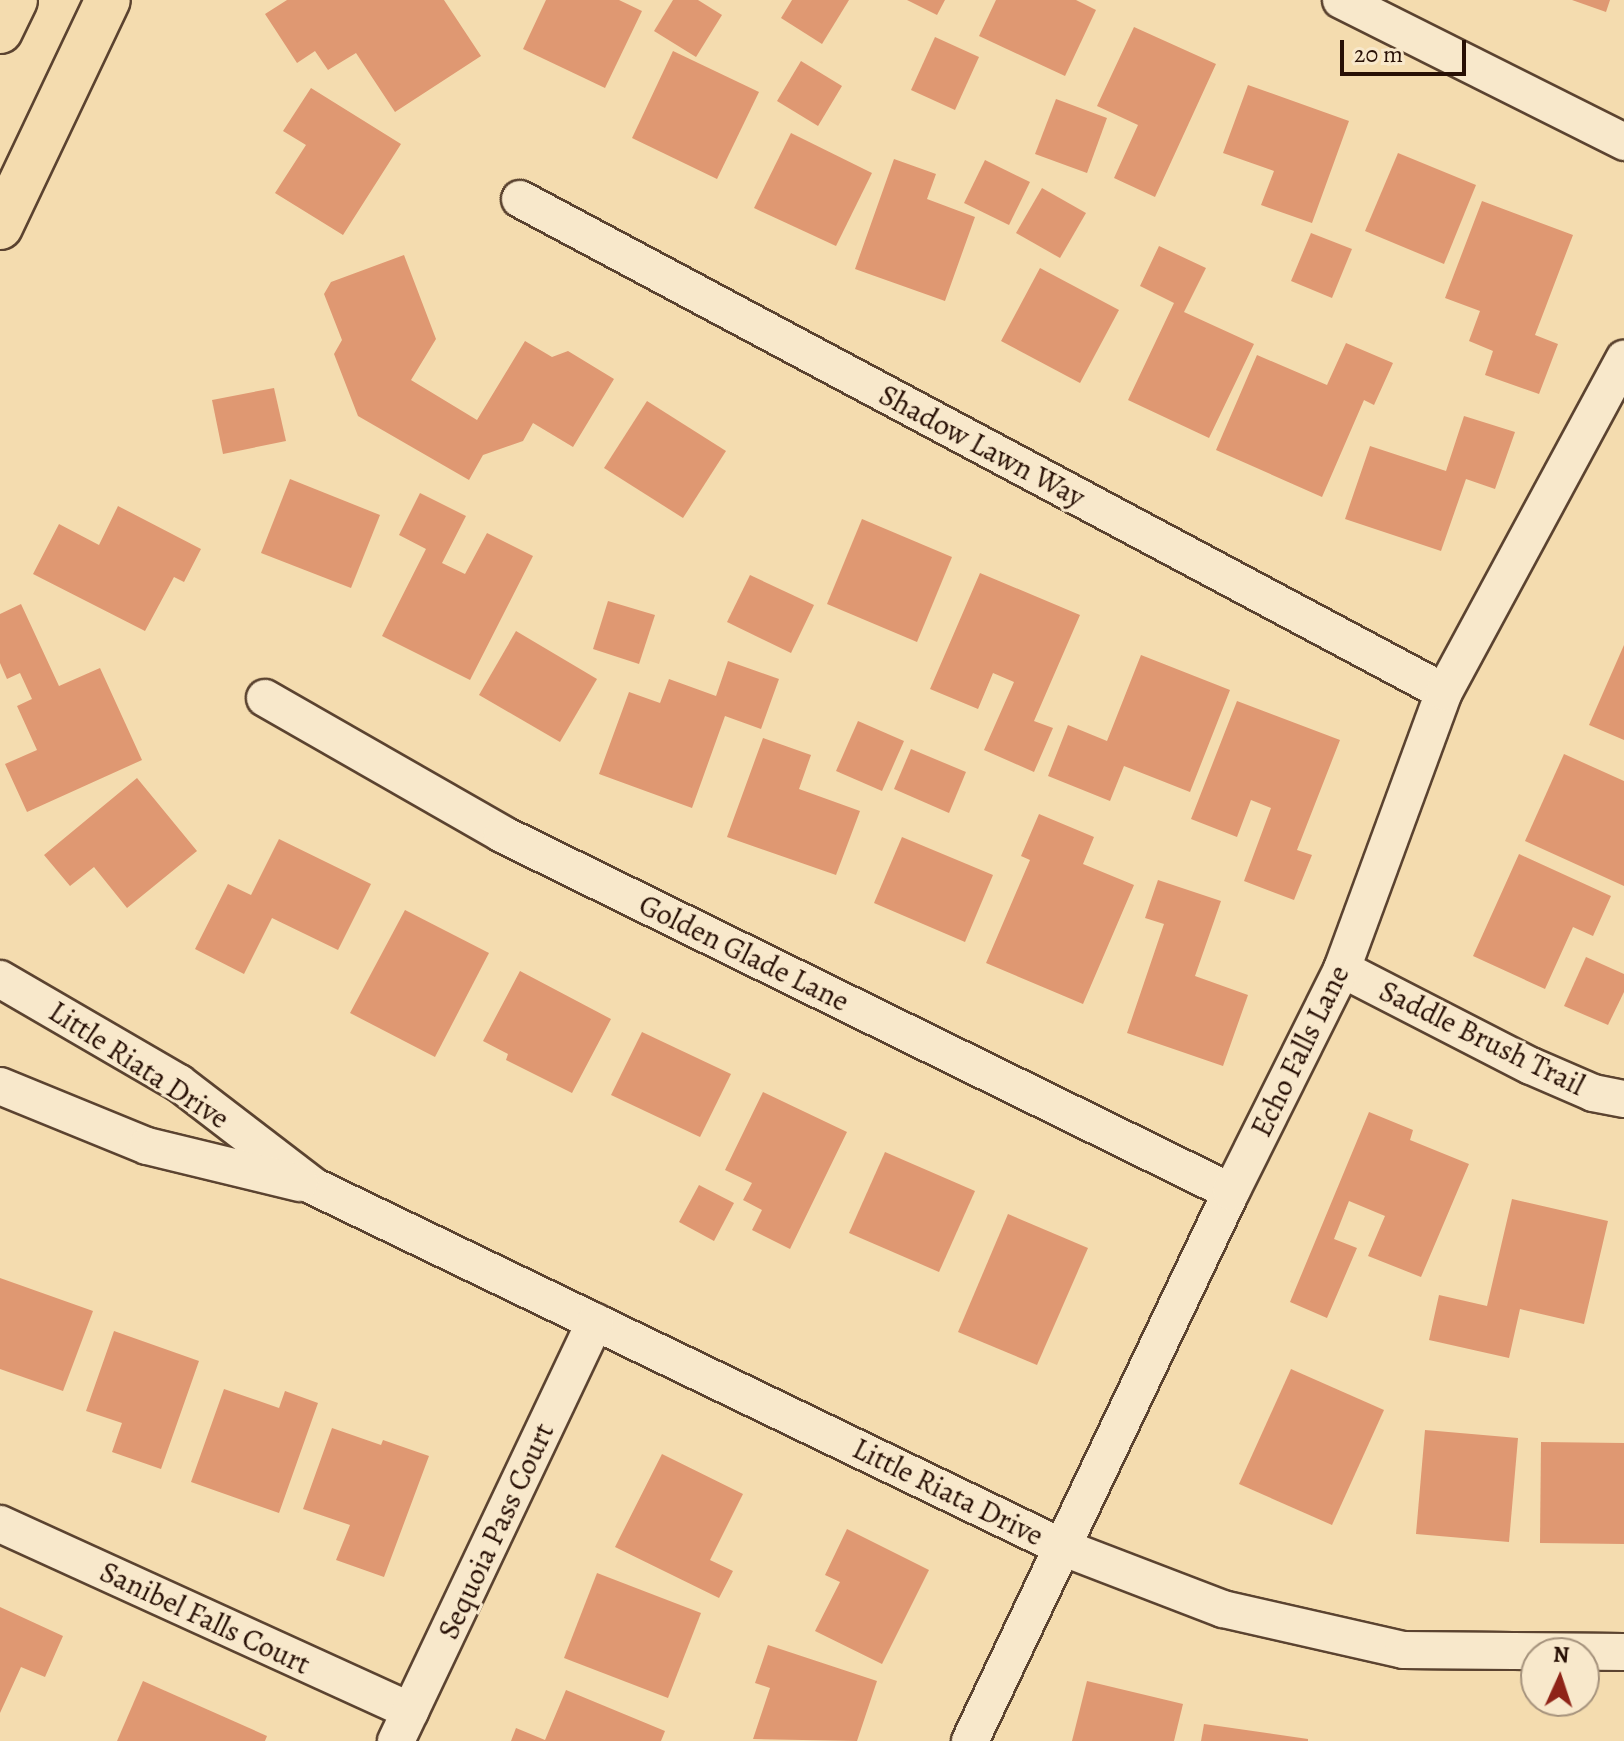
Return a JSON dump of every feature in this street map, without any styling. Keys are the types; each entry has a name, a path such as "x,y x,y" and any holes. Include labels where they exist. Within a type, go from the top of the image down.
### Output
{"main road":[{"path":"0,31 15,0"},
{"path":"0,227 108,0"}],"street":[{"path":"1341,0 1624,142"},
{"name":"Shadow Lawn Way","path":"520,199 1444,692"},
{"name":"Echo Falls Lane","path":"970,1741 1231,1192 1342,969 1444,692 1624,359"},
{"name":"Golden Glade Lane","path":"265,698 502,834 1231,1192"},
{"name":"Saddle Brush Trail","path":"1342,969 1531,1066 1593,1093 1624,1099"},
{"name":"Little Riata Drive","path":"0,979 179,1083 313,1186 1064,1548 1223,1609 1403,1650 1624,1652"},
{"name":"Little Riata Drive","path":"0,1086 147,1146 313,1186"},
{"name":"Sequoia Pass Court","path":"403,1726 595,1322"},
{"name":"Sanibel Falls Court","path":"0,1524 403,1726"}],"building":[{"path":"287,0 444,0 481,56 395,112 356,53 328,70 315,51 297,63 265,14"},
{"path":"546,0 619,0 642,11 605,88 523,49"},
{"path":"673,0 698,0 722,15 696,57 654,31"},
{"path":"792,0 849,0 822,44 781,18"},
{"path":"907,0 945,0 937,15"},
{"path":"996,0 1076,0 1096,10 1065,76 979,36"},
{"path":"1572,0 1610,0 1606,12"},
{"path":"1134,27 1216,64 1155,197 1114,178 1138,125 1097,106"},
{"path":"935,37 979,57 955,110 911,90"},
{"path":"673,51 759,92 717,179 632,138"},
{"path":"801,61 842,86 818,126 777,101"},
{"path":"1248,85 1349,121 1312,223 1261,205 1274,171 1223,153"},
{"path":"311,88 401,144 343,235 275,193 306,145 283,131"},
{"path":"1056,99 1107,118 1087,173 1035,154"},
{"path":"791,133 872,173 836,246 754,208"},
{"path":"1398,153 1476,185 1444,264 1365,231"},
{"path":"894,159 936,174 927,199 975,217 945,301 855,269"},
{"path":"985,160 1030,182 1009,225 964,203"},
{"path":"1042,188 1086,213 1060,258 1016,233"},
{"path":"1482,201 1573,235 1535,335 1558,344 1539,394 1485,375 1493,351 1469,341 1480,311 1445,298"},
{"path":"1311,233 1352,249 1332,298 1291,281"},
{"path":"1159,246 1206,268 1184,312 1254,344 1209,438 1128,400 1174,303 1140,286"},
{"path":"404,255 436,339 411,380 477,420 525,341 552,357 568,351 614,379 573,447 533,423 523,441 483,455 469,480 358,416 334,354 342,340 324,294 331,282"},
{"path":"1040,268 1119,310 1080,383 1001,341"},
{"path":"1346,343 1393,363 1374,405 1364,400 1322,497 1216,450 1257,355 1327,385"},
{"path":"274,388 286,441 223,454 212,400"},
{"path":"647,401 726,451 683,518 604,468"},
{"path":"1464,416 1515,432 1495,489 1466,479 1441,551 1345,519 1370,446 1446,471"},
{"path":"290,479 380,515 351,588 261,553"},
{"path":"420,493 466,516 442,563 465,574 487,533 533,556 470,680 382,636 426,549 399,535"},
{"path":"118,506 201,549 184,582 174,577 145,631 33,574 59,524 99,545"},
{"path":"862,519 952,557 917,642 827,604"},
{"path":"980,573 1080,615 1034,721 1053,728 1034,772 984,750 1014,682 993,673 978,709 930,689"},
{"path":"750,575 814,605 791,653 727,622"},
{"path":"608,601 655,615 639,664 593,649"},
{"path":"21,604 59,686 100,668 142,760 27,812 5,764 37,750 17,706 32,699 20,673 7,679 0,663 0,614"},
{"path":"516,631 597,679 560,742 479,695"},
{"path":"1624,645 1624,740 1589,725"},
{"path":"1141,655 1230,690 1190,792 1124,766 1110,801 1048,776 1068,725 1107,741"},
{"path":"728,661 779,679 761,729 725,716 692,808 599,774 629,692 660,703 669,679 716,696"},
{"path":"1237,701 1340,740 1297,850 1312,855 1294,900 1244,881 1271,808 1251,800 1237,837 1191,819"},
{"path":"858,721 904,741 882,791 836,771"},
{"path":"763,738 811,755 799,789 860,811 836,875 727,837"},
{"path":"911,749 966,772 949,813 894,789"},
{"path":"1564,754 1624,781 1624,886 1525,841"},
{"path":"137,778 197,851 127,908 94,867 70,886 44,855"},
{"path":"1039,814 1094,837 1083,864 1134,885 1083,1004 986,963 1030,860 1021,856"},
{"path":"902,837 993,875 965,942 874,903"},
{"path":"279,839 371,884 338,950 272,918 244,974 195,949 228,884 251,895"},
{"path":"1519,854 1611,896 1593,936 1573,927 1545,989 1473,956"},
{"path":"1158,880 1221,901 1195,976 1248,995 1223,1066 1127,1033 1164,924 1145,918"},
{"path":"405,910 489,953 435,1057 350,1013"},
{"path":"1586,957 1624,974 1624,992 1608,1025 1564,1006"},
{"path":"520,971 611,1019 572,1093 506,1060 508,1054 483,1041"},
{"path":"642,1032 731,1074 700,1137 611,1095"},
{"path":"763,1092 847,1132 790,1249 752,1230 762,1210 743,1200 752,1183 725,1170"},
{"path":"1369,1112 1413,1130 1410,1140 1469,1164 1421,1277 1368,1256 1385,1216 1349,1201 1334,1239 1357,1248 1327,1318 1290,1302"},
{"path":"885,1152 975,1191 939,1272 849,1233"},
{"path":"699,1185 734,1203 714,1241 679,1222"},
{"path":"1512,1199 1608,1221 1584,1324 1520,1309 1509,1358 1429,1340 1439,1295 1487,1306"},
{"path":"1008,1214 1088,1248 1037,1365 958,1332"},
{"path":"0,1278 93,1311 63,1391 0,1369"},
{"path":"114,1331 199,1361 161,1469 112,1452 122,1423 86,1411"},
{"path":"1291,1369 1384,1410 1332,1525 1239,1484"},
{"path":"224,1389 279,1408 285,1391 318,1403 279,1513 191,1482"},
{"path":"332,1428 381,1445 383,1440 429,1456 384,1577 336,1560 350,1525 303,1509"},
{"path":"1425,1430 1518,1438 1509,1542 1416,1534"},
{"path":"1541,1442 1624,1443 1624,1544 1540,1543"},
{"path":"662,1454 743,1494 710,1560 733,1571 719,1598 615,1547"},
{"path":"847,1529 929,1570 882,1664 815,1631 840,1582 825,1575"},
{"path":"597,1573 701,1613 668,1698 564,1658"},
{"path":"0,1607 63,1636 45,1677 21,1667 0,1713"},
{"path":"768,1645 877,1681 857,1741 753,1739 770,1688 755,1683"},
{"path":"143,1681 267,1736 265,1741 117,1741"},
{"path":"1087,1681 1183,1704 1174,1741 1072,1741"},
{"path":"566,1690 665,1731 661,1741 511,1741 516,1728 545,1740"},
{"path":"1204,1724 1308,1739 1308,1741 1201,1741"}]}
